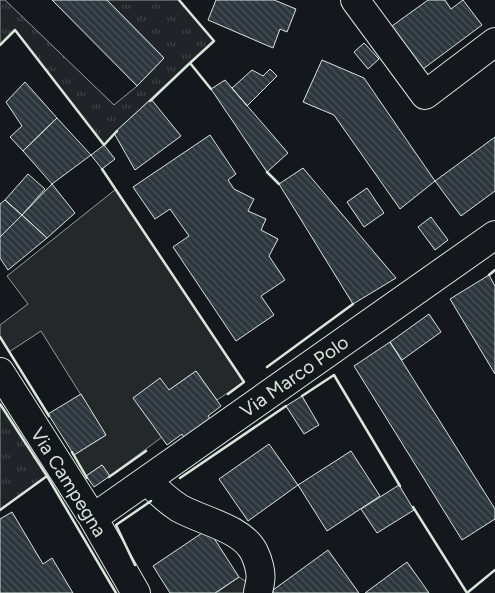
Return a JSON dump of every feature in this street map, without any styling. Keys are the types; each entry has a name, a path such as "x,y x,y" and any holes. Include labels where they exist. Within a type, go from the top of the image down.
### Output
{"street":[{"path":"355,0 425,95 495,42"},
{"name":"Via Marco Polo","path":"93,518 495,235"},
{"name":"Via Campegna","path":"0,372 93,518 136,593"},
{"path":"148,480 162,496 180,508 238,534 248,542 259,564 261,581 258,593"}],"green space":[{"path":"0,0 5,0 114,105 137,86 164,58 107,0 179,0 214,41 114,133 104,145 15,30 0,45"},
{"path":"0,404 47,476 0,510"}],"shaded area":[{"path":"116,189 244,382 217,400 196,371 169,390 162,437 110,476 102,465 86,476 74,455 106,435 41,331 9,352 0,337 0,325 28,304 7,276"},
{"path":"239,577 258,590 258,593 216,593"}],"building":[{"path":"52,0 107,0 164,58 137,86"},
{"path":"216,0 274,0 296,9 287,32 280,29 273,48 208,20"},
{"path":"428,0 445,0 451,9 463,0 482,25 423,69 392,26"},
{"path":"364,43 379,59 368,69 354,52"},
{"path":"322,60 364,78 435,181 400,209 334,115 303,102"},
{"path":"270,69 277,76 247,106 232,88 252,70 263,76"},
{"path":"225,80 288,153 267,172 211,89"},
{"path":"25,82 57,118 23,151 10,137 22,126 6,102"},
{"path":"151,99 181,136 135,170 114,133"},
{"path":"57,118 91,155 52,184 23,151"},
{"path":"210,135 236,174 228,180 234,189 254,199 248,211 266,219 261,230 278,239 269,256 285,280 261,296 274,315 236,341 173,247 189,236 170,209 155,219 133,187"},
{"path":"495,137 495,191 461,216 435,181"},
{"path":"104,145 115,159 102,169 91,155"},
{"path":"303,168 396,278 353,304 279,184"},
{"path":"28,174 45,189 22,215 5,200"},
{"path":"52,184 75,213 47,238 22,215"},
{"path":"367,188 384,213 364,227 347,202"},
{"path":"5,200 22,215 0,237 0,204"},
{"path":"22,215 47,238 8,270 0,258 0,237"},
{"path":"431,217 448,240 435,250 418,227"},
{"path":"489,275 495,286 495,374 450,299"},
{"path":"429,314 441,332 402,360 390,342"},
{"path":"390,342 495,509 495,519 462,540 354,366"},
{"path":"196,371 221,406 208,416 211,420 185,439 182,434 167,445 133,398 160,378 169,390"},
{"path":"81,394 106,435 74,455 48,414"},
{"path":"302,396 319,425 304,434 286,406"},
{"path":"269,444 298,485 248,521 219,479"},
{"path":"351,451 380,496 327,531 298,485"},
{"path":"102,465 110,476 94,487 86,476"},
{"path":"399,485 414,510 377,533 361,509"},
{"path":"12,512 43,564 52,558 73,593 0,593 0,519"},
{"path":"208,529 239,577 215,593 170,593 153,566"},
{"path":"328,550 359,593 273,593 273,590"},
{"path":"407,562 429,593 365,593"}],"wall":[{"path":"179,0 214,41 190,63"},
{"path":"0,45 15,30 104,145 117,131"},
{"path":"150,101 190,63 211,89"},
{"path":"102,169 244,382 228,394"},
{"path":"267,172 279,184"},
{"path":"489,275 495,270"},
{"path":"267,367 353,304"},
{"path":"0,337 49,416"},
{"path":"302,396 334,375 400,486"},
{"path":"0,404 47,476 0,510"},
{"path":"180,478 286,406"},
{"path":"109,477 146,451"},
{"path":"72,452 87,478"},
{"path":"47,476 116,593"},
{"path":"135,565 116,525 151,501"},
{"path":"413,507 467,593"},
{"path":"467,593 495,570"}]}
